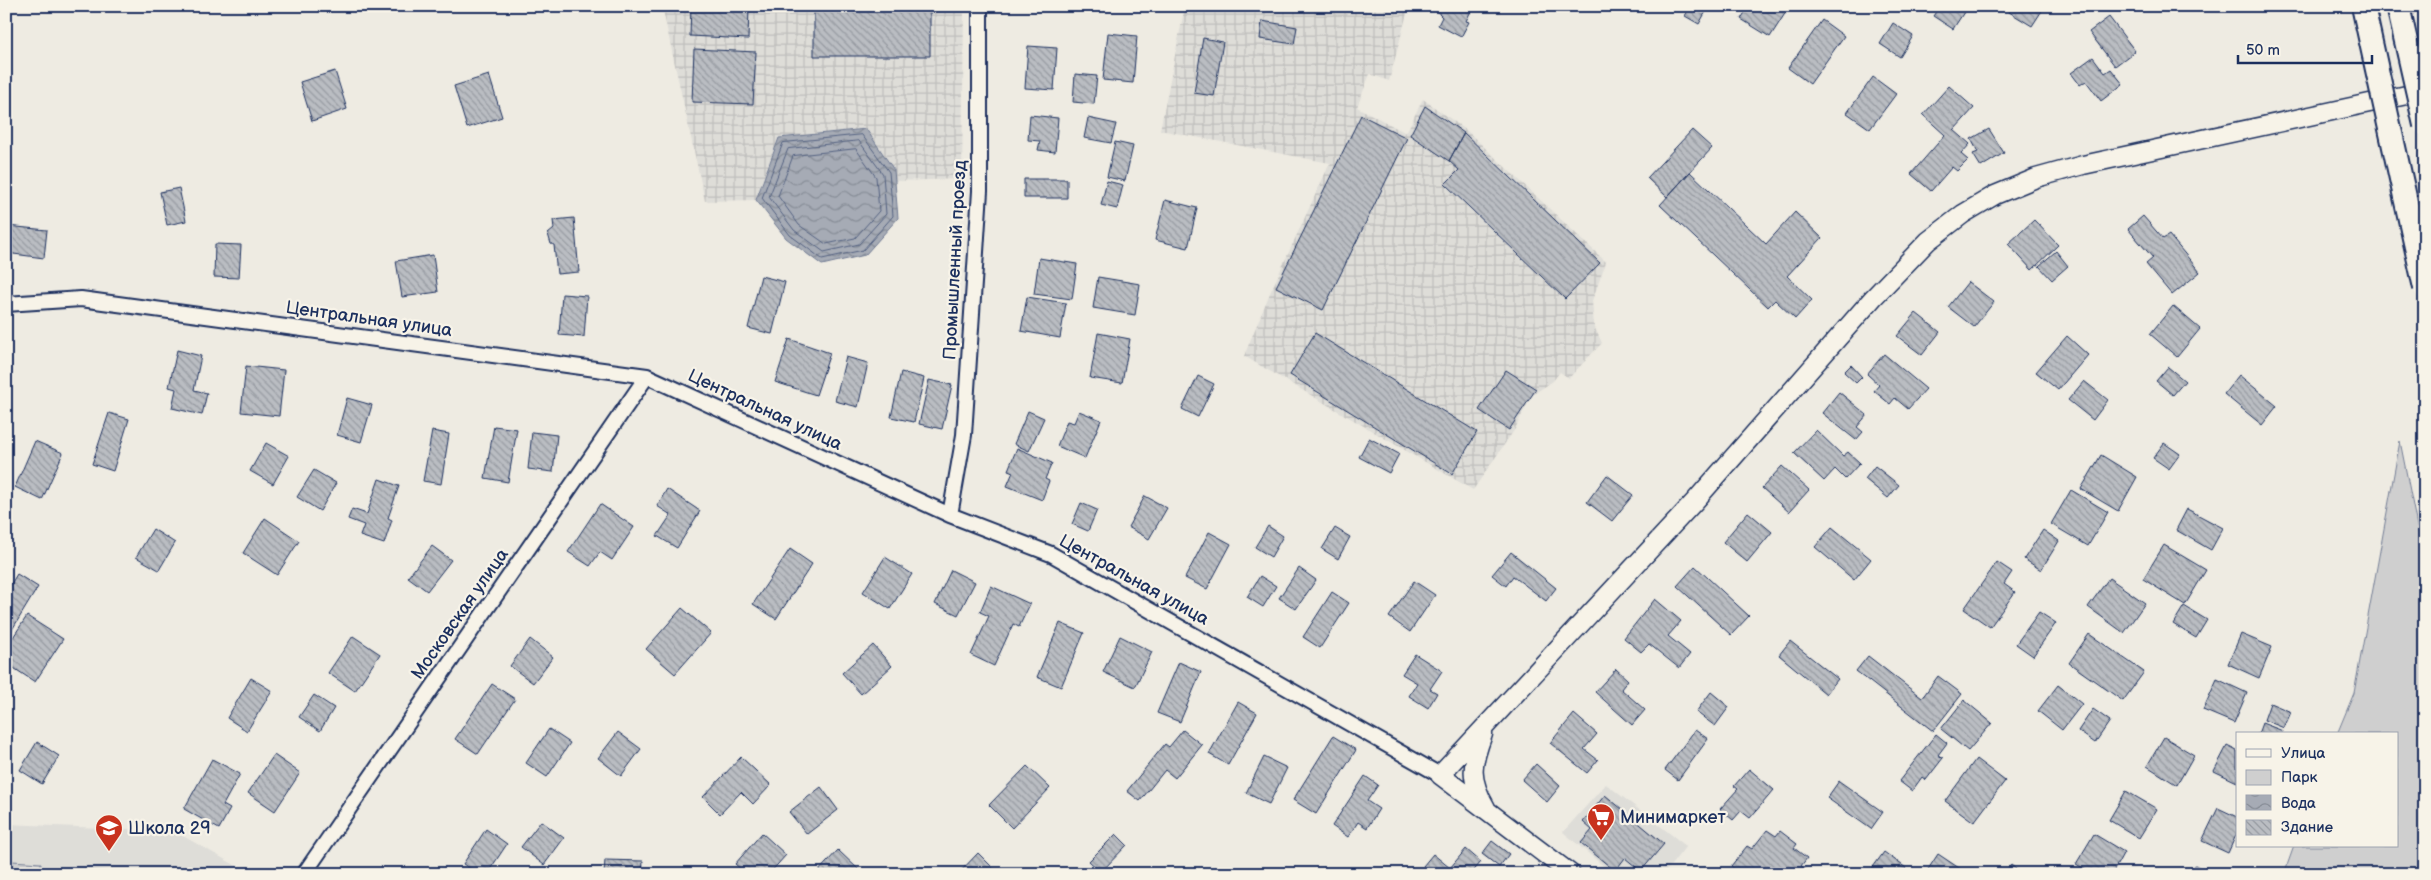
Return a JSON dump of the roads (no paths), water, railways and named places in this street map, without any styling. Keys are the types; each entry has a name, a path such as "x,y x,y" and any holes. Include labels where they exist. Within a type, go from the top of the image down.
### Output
{"main road":[{"path":"2363,6 2425,288"},
{"path":"2398,6 2425,124"}],"street":[{"name":"Промышленный проезд","path":"950,515 964,435 980,191 980,6"},
{"path":"1571,874 1440,775 1694,501 1873,298 1928,241 1963,214 1995,196 2036,178 2083,165 2425,91"},
{"name":"Центральная улица","path":"6,304 81,299 647,376 950,515 1051,554 1440,775"},
{"name":"Московская улица","path":"304,874 647,376"},
{"path":"1487,724 1475,755 1473,775 1475,789 1490,814"}],"water":[{"path":"866,129 894,170 898,218 865,255 822,265 786,238 756,200 779,138"}],"place":[{"name":"Минимаркет","path":"1601,841"},
{"name":"Школа 29","path":"109,852"}]}
